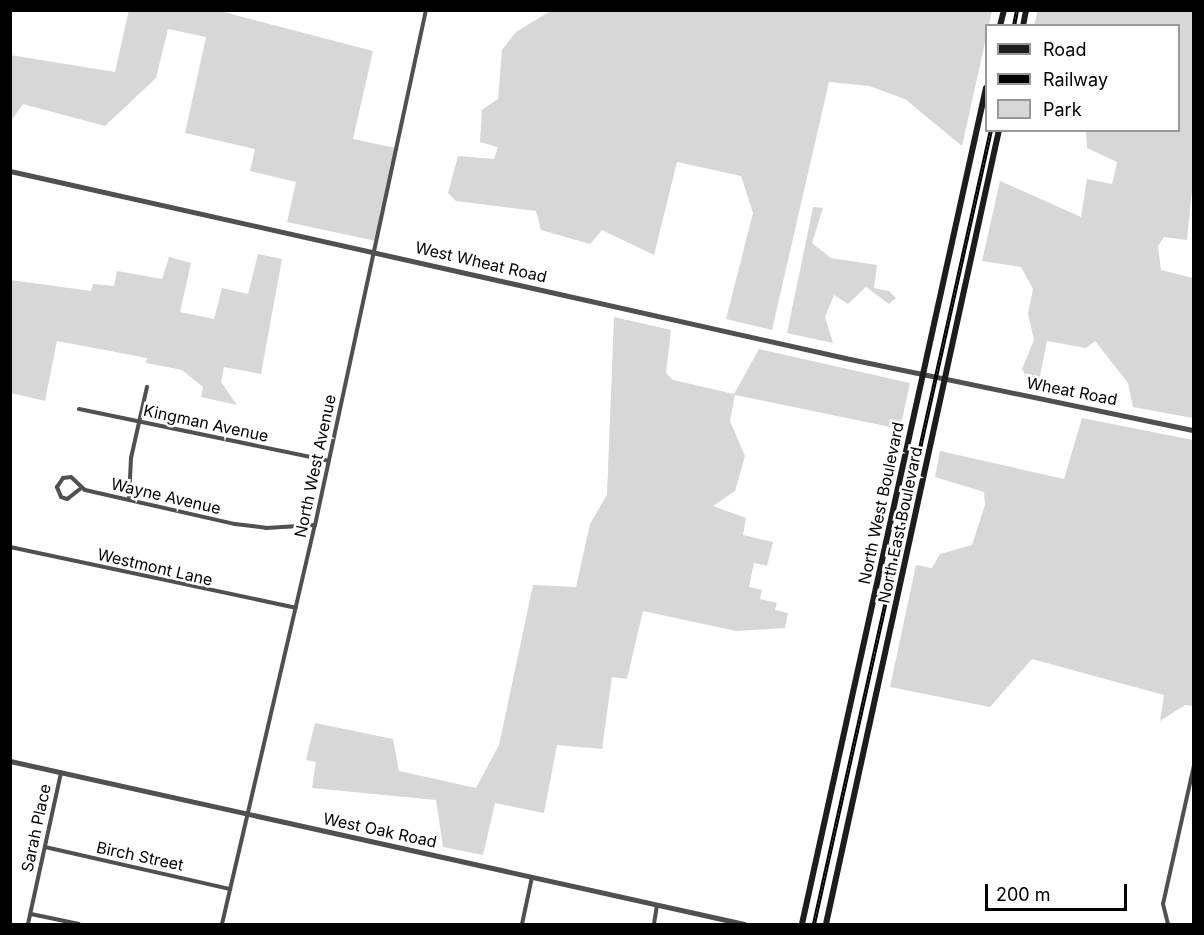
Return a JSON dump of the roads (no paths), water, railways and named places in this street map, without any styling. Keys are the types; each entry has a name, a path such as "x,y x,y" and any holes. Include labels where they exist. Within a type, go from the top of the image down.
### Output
{"main road":[{"name":"North West Boulevard","path":"802,924 985,97"},
{"name":"North East Boulevard","path":"826,924 999,132"}],"street":[{"name":"North West Avenue","path":"222,924 315,525 426,10"},
{"name":"West Wheat Road","path":"10,171 945,379"},
{"name":"Wheat Road","path":"945,379 1194,430"},
{"path":"129,500 130,466 147,387"},
{"name":"Kingman Avenue","path":"79,408 329,461"},
{"name":"Wayne Avenue","path":"80,489 67,499 61,497 57,487 63,478 70,477 86,490 251,527 315,525"},
{"name":"Westmont Lane","path":"10,547 296,608"},
{"name":"West Oak Road","path":"10,761 744,924"},
{"path":"1168,924 1164,904 1194,765"},
{"name":"Sarah Place","path":"28,924 61,773"},
{"name":"Birch Street","path":"45,847 230,889"},
{"path":"522,924 532,878"},
{"path":"654,924 657,906"},
{"path":"31,914 79,924"}],"railway":[{"path":"1014,24 1017,10"},
{"path":"814,924 991,132"}]}
